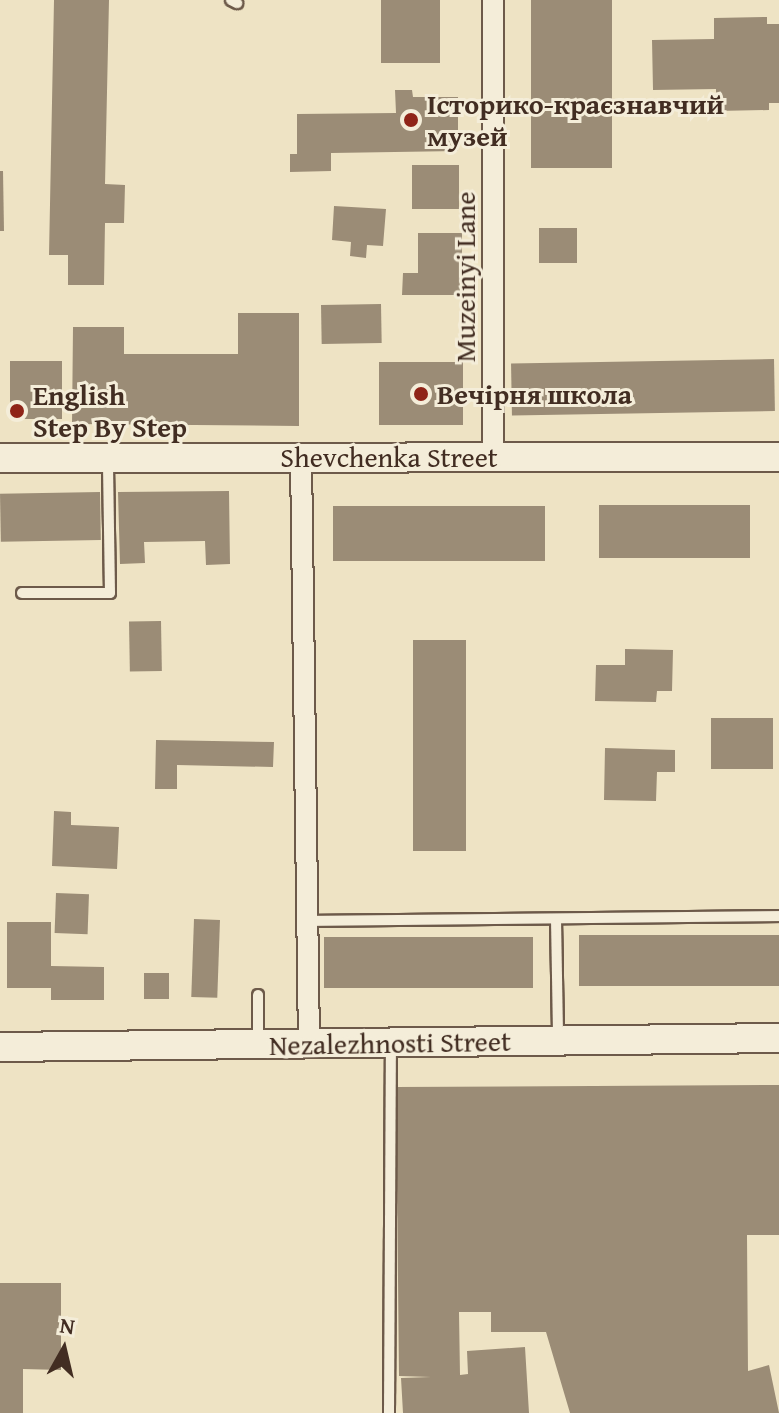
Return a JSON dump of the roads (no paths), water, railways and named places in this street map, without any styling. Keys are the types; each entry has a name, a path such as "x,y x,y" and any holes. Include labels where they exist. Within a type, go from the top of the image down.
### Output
{"street":[{"name":"Muzeinyi Lane","path":"493,0 493,457"},
{"path":"301,457 309,1045"},
{"name":"Shevchenka Street","path":"0,458 779,457"},
{"name":"Nezalezhnosti Street","path":"0,1047 779,1038"}],"lane":[{"path":"22,593 110,593 108,457"},
{"path":"307,921 779,916"},
{"path":"556,919 558,1041"},
{"path":"258,995 258,1045"},
{"path":"389,1413 391,1044"}],"place":[{"name":"Історико-краєзнавчий музей","path":"411,120"},
{"name":"Вечірня школа","path":"421,394"},
{"name":"English Step By Step","path":"17,411"}]}
